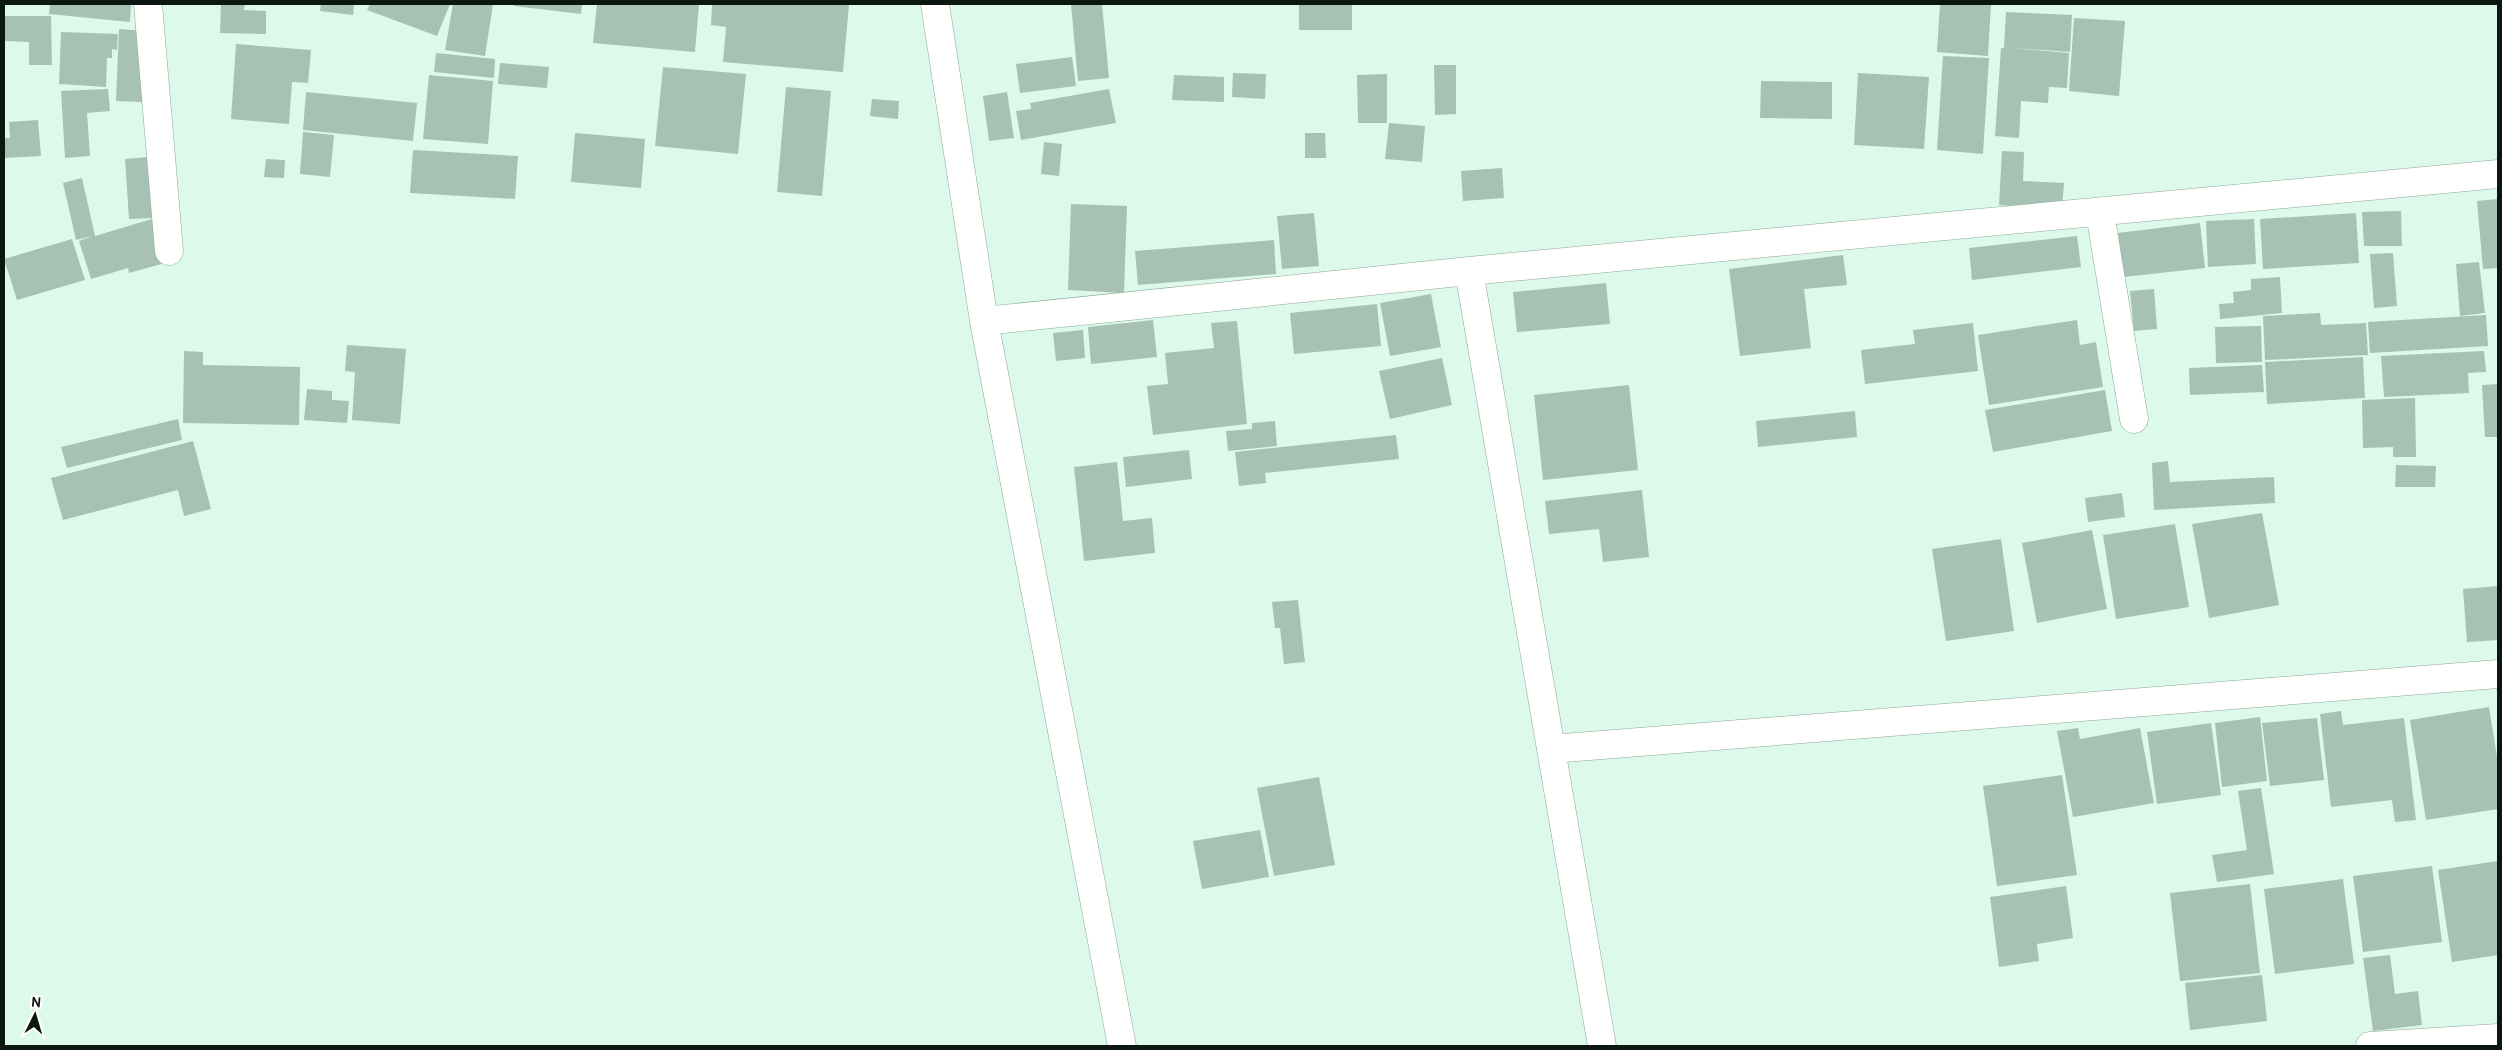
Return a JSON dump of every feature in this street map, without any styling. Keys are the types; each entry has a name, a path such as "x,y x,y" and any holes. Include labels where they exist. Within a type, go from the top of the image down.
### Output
{"street":[{"path":"148,4 168,251"},
{"path":"934,4 984,321 1122,1046"},
{"path":"984,321 1469,271 2498,174"},
{"path":"2100,213 2134,419"},
{"path":"1469,271 1602,1046"},
{"path":"1551,749 2498,674"},
{"path":"2370,1046 2498,1038"}],"building":[{"path":"50,4 131,4 130,22 49,14"},
{"path":"221,4 245,4 244,10 266,11 266,34 220,33"},
{"path":"321,4 354,4 353,15 320,11"},
{"path":"370,4 450,4 437,36 367,10"},
{"path":"453,4 493,4 485,56 445,50"},
{"path":"514,4 582,4 581,14 514,6"},
{"path":"597,4 699,4 695,52 593,43"},
{"path":"712,4 849,4 843,72 723,62 726,27 711,25"},
{"path":"1071,4 1102,4 1109,78 1078,81"},
{"path":"1299,4 1352,4 1352,30 1299,30"},
{"path":"1940,4 1991,4 1988,56 1937,52"},
{"path":"2006,12 2072,15 2070,52 2013,48 2069,53 2067,88 2049,87 2048,103 2021,101 2019,138 1995,136 2001,48 2004,48"},
{"path":"4,16 51,16 52,65 29,65 29,42 4,41"},
{"path":"2074,18 2125,21 2119,96 2069,91"},
{"path":"119,29 145,31 142,102 116,101"},
{"path":"61,32 118,34 117,50 112,49 112,58 107,58 106,87 59,84"},
{"path":"236,44 311,50 308,83 292,82 289,124 231,119"},
{"path":"436,53 495,59 494,78 434,72"},
{"path":"1943,56 1989,58 1983,154 1937,150"},
{"path":"1072,57 1076,86 1020,93 1016,64"},
{"path":"500,63 549,67 547,88 498,84"},
{"path":"1434,65 1456,65 1456,114 1435,115"},
{"path":"663,67 746,74 738,154 655,146"},
{"path":"1233,73 1266,74 1265,99 1232,97"},
{"path":"1858,73 1929,77 1924,149 1854,145"},
{"path":"1387,74 1387,123 1358,123 1357,75"},
{"path":"429,75 493,81 488,144 423,139"},
{"path":"1174,75 1224,77 1224,102 1172,100"},
{"path":"1761,81 1832,82 1832,119 1760,118"},
{"path":"786,87 831,91 822,196 777,192"},
{"path":"108,89 110,111 87,113 90,156 65,158 61,91"},
{"path":"1109,89 1116,123 1021,140 1016,111 1031,109 1030,103"},
{"path":"306,92 417,103 413,141 303,130"},
{"path":"1007,92 1014,138 989,141 983,96"},
{"path":"872,99 899,101 898,119 870,116"},
{"path":"38,120 41,156 4,158 4,138 10,138 9,122"},
{"path":"1389,123 1425,126 1422,162 1385,159"},
{"path":"303,132 334,135 330,177 300,174"},
{"path":"575,133 645,139 641,188 571,182"},
{"path":"1305,133 1325,133 1326,158 1305,158"},
{"path":"1044,142 1062,144 1059,176 1041,174"},
{"path":"413,150 518,156 515,199 410,193"},
{"path":"2002,151 2024,152 2023,181 2064,183 2062,209 1999,205"},
{"path":"149,157 152,218 129,219 125,159"},
{"path":"266,159 285,160 284,178 264,177"},
{"path":"1502,168 1504,198 1463,201 1461,171"},
{"path":"82,178 95,236 152,219 165,263 129,273 128,268 91,279 79,241 93,236 76,240 63,183"},
{"path":"2498,199 2498,268 2483,269 2477,201"},
{"path":"1071,204 1127,206 1124,293 1068,290"},
{"path":"2401,211 2402,246 2364,246 2362,212"},
{"path":"1314,213 1319,266 1282,269 1277,216"},
{"path":"2356,213 2359,263 2263,269 2260,219"},
{"path":"2254,219 2256,264 2208,267 2206,221"},
{"path":"2200,223 2205,268 2124,277 2118,233"},
{"path":"2077,236 2081,267 1972,280 1969,248"},
{"path":"72,239 85,280 17,300 4,259"},
{"path":"1274,240 1276,274 1138,285 1135,251"},
{"path":"2393,253 2397,306 2374,308 2370,254"},
{"path":"1843,255 1847,285 1804,289 1811,348 1740,356 1729,269"},
{"path":"2479,262 2485,313 2460,316 2456,264"},
{"path":"2280,277 2282,313 2220,319 2219,304 2234,303 2233,292 2251,290 2251,279"},
{"path":"1606,283 1610,324 1517,332 1513,292"},
{"path":"2154,289 2157,329 2134,331 2130,291"},
{"path":"1431,294 1441,347 1390,356 1380,303"},
{"path":"1377,304 1381,346 1294,354 1290,313"},
{"path":"2320,313 2321,325 2366,323 2368,355 2265,360 2263,316"},
{"path":"2486,315 2488,346 2370,353 2368,322"},
{"path":"1153,320 1157,357 1091,364 1088,327"},
{"path":"2077,320 2080,345 2096,342 2103,387 1989,405 1978,335"},
{"path":"1237,321 1247,424 1153,435 1147,386 1168,384 1165,353 1214,348 1211,323"},
{"path":"1973,323 1978,371 1865,384 1861,350 1915,344 1913,330"},
{"path":"2261,326 2262,362 2216,363 2215,327"},
{"path":"1083,330 1085,358 1056,361 1053,333"},
{"path":"347,345 406,349 400,424 352,420 355,372 345,371"},
{"path":"184,351 203,352 203,365 300,367 299,425 183,423"},
{"path":"2484,351 2486,372 2468,373 2469,393 2384,397 2381,356"},
{"path":"2363,357 2365,398 2267,404 2265,362"},
{"path":"1442,358 1452,405 1390,419 1379,371"},
{"path":"2262,365 2264,392 2190,395 2189,368"},
{"path":"2498,384 2498,437 2485,437 2482,385"},
{"path":"1629,385 1638,470 1543,480 1534,395"},
{"path":"307,389 332,391 332,400 349,401 347,423 304,420"},
{"path":"2105,390 2112,431 1993,452 1985,410"},
{"path":"2415,398 2416,457 2393,457 2393,447 2363,448 2362,400"},
{"path":"1855,411 1857,437 1758,447 1756,421"},
{"path":"178,419 182,440 67,468 61,447"},
{"path":"1275,421 1277,446 1228,451 1226,431 1252,429 1252,423"},
{"path":"1396,435 1399,459 1265,473 1266,483 1239,486 1235,452"},
{"path":"193,441 211,509 184,516 178,490 63,520 51,478"},
{"path":"1189,450 1192,479 1126,487 1123,457"},
{"path":"2168,461 2170,482 2274,477 2275,503 2154,510 2152,463"},
{"path":"1117,462 1123,521 1152,518 1155,553 1084,561 1074,467"},
{"path":"2396,465 2436,466 2435,487 2395,487"},
{"path":"1642,490 1649,557 1603,562 1599,529 1549,534 1545,501"},
{"path":"2122,493 2125,517 2088,522 2085,498"},
{"path":"2262,513 2279,605 2209,618 2192,524"},
{"path":"2175,524 2189,607 2116,619 2103,535"},
{"path":"2092,530 2107,609 2037,623 2022,543"},
{"path":"2001,539 2014,631 1946,641 1932,549"},
{"path":"2498,586 2498,640 2467,642 2463,589"},
{"path":"1298,600 1305,662 1284,664 1280,628 1275,628 1272,602"},
{"path":"2489,707 2498,763 2498,809 2426,820 2410,720"},
{"path":"2341,711 2343,725 2404,718 2416,820 2395,822 2392,800 2331,807 2320,714"},
{"path":"2260,717 2267,781 2222,787 2215,723"},
{"path":"2317,718 2324,780 2270,786 2262,723"},
{"path":"2211,723 2221,795 2157,804 2147,732"},
{"path":"2078,728 2080,739 2140,728 2154,803 2073,817 2057,731"},
{"path":"2062,775 2077,875 1997,886 1983,786"},
{"path":"1319,777 1335,865 1274,876 1257,788"},
{"path":"2261,788 2274,874 2217,882 2212,855 2247,850 2238,791"},
{"path":"1260,830 1269,877 1202,889 1193,841"},
{"path":"2498,861 2498,955 2452,962 2438,870"},
{"path":"2432,866 2442,942 2363,952 2353,876"},
{"path":"2343,879 2354,964 2275,974 2264,889"},
{"path":"2250,884 2260,973 2180,981 2170,893"},
{"path":"2066,886 2073,938 2037,944 2039,961 1999,967 1990,897"},
{"path":"2390,955 2395,994 2418,991 2422,1025 2373,1031 2363,958"},
{"path":"2262,975 2267,1021 2190,1030 2185,983"}]}
